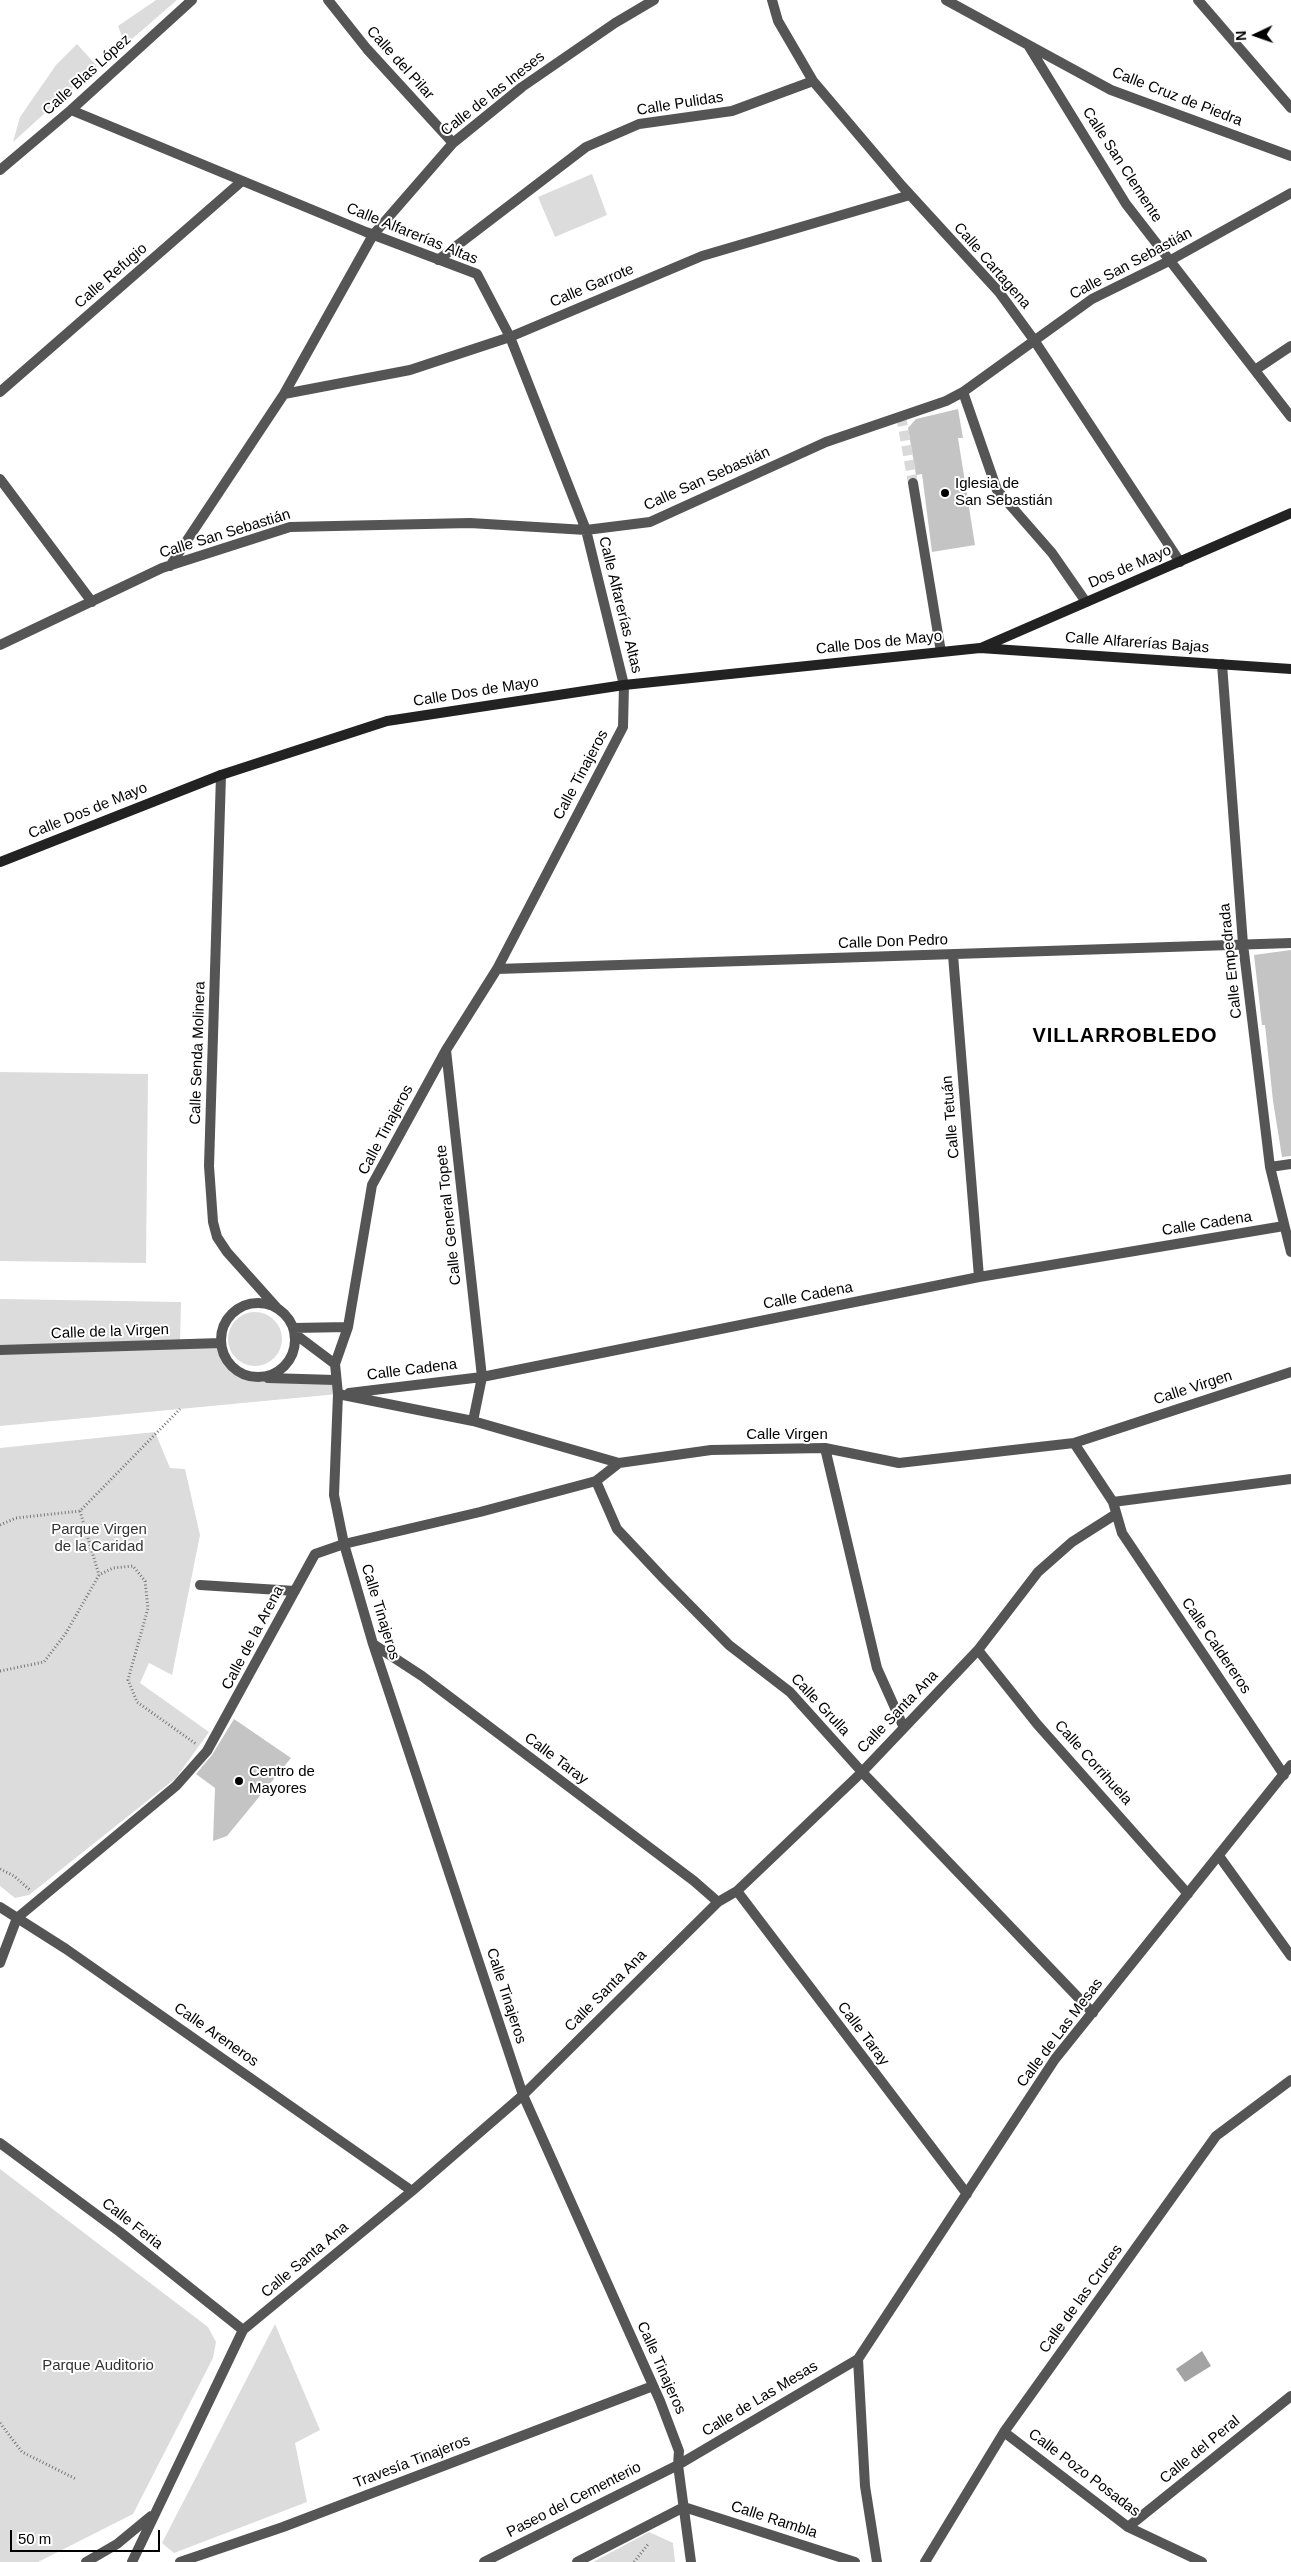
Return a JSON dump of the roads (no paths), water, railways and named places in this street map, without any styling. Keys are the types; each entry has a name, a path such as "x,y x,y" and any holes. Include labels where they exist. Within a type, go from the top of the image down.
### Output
{"street":[{"name":"Calle Blas López","path":"0,170 71,110 192,0"},
{"name":"Calle del Pilar","path":"328,0 367,49 453,143"},
{"name":"Calle de las Ineses","path":"170,566 284,394 373,235 453,143 522,87 616,23 654,0"},
{"name":"Calle Cartagena","path":"772,0 778,21 813,82 910,195 1000,292 1034,340 1180,562"},
{"name":"Calle San Clemente","path":"946,0 1028,45 1126,204 1291,417"},
{"path":"1198,0 1291,108"},
{"name":"Calle Cruz de Piedra","path":"1028,45 1111,90 1291,156"},
{"name":"Calle Pulidas","path":"438,260 586,147 639,124 732,110 813,82"},
{"name":"Calle Alfarerías Altas","path":"71,110 373,235 477,274 510,337 586,530 624,684"},
{"name":"Calle Refugio","path":"0,392 242,181"},
{"name":"Calle San Sebastián","path":"0,645 170,566 290,527 470,523 586,530 650,522 826,442 946,401 963,392 1092,299 1169,261 1291,193"},
{"name":"Calle Garrote","path":"284,394 410,370 510,337 702,256 910,195"},
{"path":"1255,370 1291,346"},
{"path":"963,392 997,490 1052,553 1086,602"},
{"path":"0,479 92,602"},
{"path":"913,483 941,652"},
{"name":"Dos de Mayo","path":"980,648 1291,513"},
{"name":"Calle Dos de Mayo","path":"0,862 221,775 387,721 624,684 980,648"},
{"name":"Calle Alfarerías Bajas","path":"980,648 1291,669"},
{"name":"Calle Empedrada","path":"1222,664 1243,944 1270,1166 1291,1252"},
{"name":"Calle Tinajeros","path":"624,684 623,727 496,969 446,1050 372,1185 348,1327 335,1364 335,1380 338,1394 334,1495 344,1544 373,1644 523,2095 653,2386 679,2451 678,2465 691,2562"},
{"name":"Calle Senda Molinera","path":"221,775 209,1166 213,1222 217,1237 227,1252 278,1309"},
{"name":"Calle Don Pedro","path":"496,969 1291,943"},
{"name":"Calle Tetuán","path":"953,955 979,1277"},
{"name":"Calle General Topete","path":"446,1050 482,1377 473,1421"},
{"path":"1270,1166 1291,1164"},
{"name":"Calle Cadena","path":"338,1394 482,1377 979,1277 1284,1226"},
{"path":"264,1378 280,1371 287,1364 295,1348 294,1331 288,1317 278,1309 258,1303 246,1305 235,1311 225,1323 221,1343 226,1358 234,1369 248,1377 264,1378 335,1380"},
{"path":"294,1331 348,1327"},
{"path":"294,1331 335,1364"},
{"name":"Calle de la Virgen","path":"0,1350 221,1343"},
{"name":"Calle Virgen","path":"338,1394 473,1421 620,1463 710,1450 825,1448 899,1463 1074,1443 1291,1372"},
{"path":"1074,1443 1113,1502 1116,1514"},
{"path":"825,1448 877,1668 904,1728"},
{"name":"Calle de la Arena","path":"0,1963 17,1918 176,1786 206,1751 315,1554 344,1544 480,1512 596,1481 620,1463"},
{"path":"1113,1502 1291,1479"},
{"name":"Calle Grulla","path":"596,1481 617,1529 729,1645 790,1692 862,1772 1093,2013"},
{"name":"Calle Santa Ana","path":"132,2562 244,2330 412,2191 523,2095 718,1902 737,1891 862,1772 978,1650 1038,1572 1072,1542 1116,1514"},
{"name":"Calle Caldereros","path":"1116,1514 1122,1533 1284,1775"},
{"path":"200,1585 295,1591"},
{"name":"Calle Taray","path":"373,1644 438,1688 694,1881 718,1902"},
{"name":"Calle Corrihuela","path":"978,1650 1037,1724 1188,1894"},
{"name":"Calle de Las Mesas","path":"678,2465 858,2359 1055,2060 1291,1765"},
{"path":"1219,1856 1291,1956"},
{"name":"Calle Taray","path":"737,1891 966,2194"},
{"name":"Calle Areneros","path":"0,1907 66,1948 412,2191"},
{"name":"Calle de las Cruces","path":"925,2562 1004,2432 1216,2136 1291,2080"},
{"name":"Calle Feria","path":"0,2143 120,2232 244,2330"},
{"path":"858,2359 864,2486 877,2562"},
{"name":"Travesía Tinajeros","path":"180,2562 283,2527 653,2386"},
{"name":"Calle del Peral","path":"1128,2527 1291,2396"},
{"name":"Calle Pozo Posadas","path":"1004,2432 1128,2527 1202,2562"},
{"name":"Paseo del Cementerio","path":"484,2562 678,2465"},
{"path":"577,2562 684,2507"},
{"name":"Calle Rambla","path":"684,2507 855,2562"},
{"name":"Calle Santa Ana","path":"86,2562 118,2544 154,2513"}],"tunnel":[{"path":"901,416 913,483"}],"place":[{"name":"Iglesia de San Sebastián","path":"945,493"},
{"name":"Centro de Mayores","path":"239,1781"}],"district":[{"name":"VILLARROBLEDO","path":"1125,1036"}],"park label":[{"name":"Parque Virgen de la Caridad","path":"99,1538"},
{"name":"Parque Auditorio","path":"98,2366"}]}
